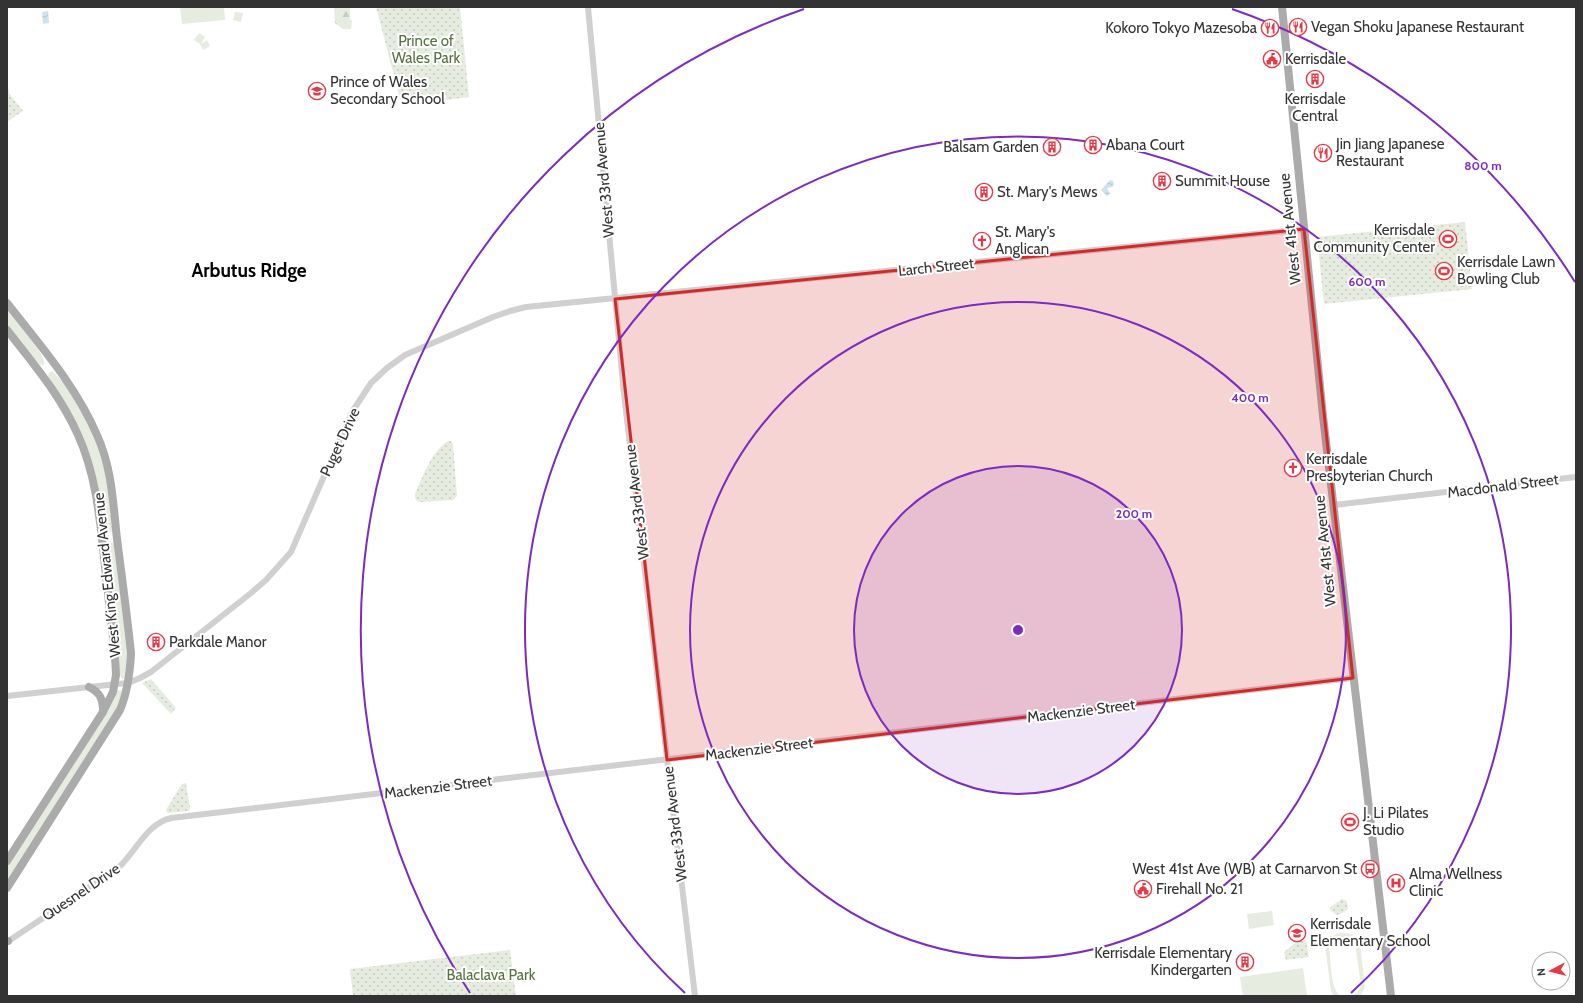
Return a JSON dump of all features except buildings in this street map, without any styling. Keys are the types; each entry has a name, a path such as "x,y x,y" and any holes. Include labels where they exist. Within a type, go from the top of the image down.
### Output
{"main road":[{"name":"West 41st Avenue","path":"1282,7 1320,388 1391,996"},
{"name":"West King Edward Avenue","path":"7,303 76,394 93,425 104,455 112,485 130,646 130,675 124,700 114,721 7,888"},
{"name":"West King Edward Avenue","path":"7,330 39,370 58,399 72,422 85,452 96,495 116,665 115,684 110,701 7,861"},
{"path":"89,687 101,696 103,712"}],"street":[{"name":"West 33rd Avenue","path":"588,7 634,485 695,996"},
{"name":"Larch Street","path":"615,299 1304,229"},
{"name":"Puget Drive","path":"128,682 151,672 251,593 266,580 291,552 352,412 371,383 387,368 405,355 510,311 526,307 615,299"},
{"name":"Macdonald Street","path":"1334,505 1576,477"},
{"name":"Mackenzie Street","path":"166,819 1353,678"},
{"path":"7,696 128,682"},
{"name":"Quesnel Drive","path":"7,941 118,868 125,862 150,829 166,819"}],"highlighted area":[{"path":"1304,229 1353,678 667,760 615,299"}],"green space":[{"path":"180,7 224,7 225,20 182,24"},
{"path":"334,7 350,7 350,19 352,21 351,29 343,29 335,23"},
{"name":"Prince of Wales Park","path":"376,7 460,7 469,97 402,106"},
{"path":"235,12 243,13 241,22 233,20"},
{"path":"199,33 205,37 201,44 207,40 210,46 203,50 200,44 194,40"},
{"path":"7,80 9,93 23,111 7,122"},
{"path":"1465,222 1472,289 1324,304 1317,237"},
{"path":"7,308 35,345 44,360 44,365 39,364 7,327"},
{"path":"52,371 70,391 78,404 92,430 102,457 113,515 113,527 110,533 105,531 98,488 56,390 48,376"},
{"path":"448,441 451,441 453,444 457,496 453,500 420,502 416,498 415,494 424,472 437,451"},
{"path":"110,541 114,544 128,648 125,678 122,679 120,675 107,561 107,543"},
{"path":"151,679 176,708 171,714 142,683"},
{"path":"117,691 122,691 118,707 7,882 7,866 109,710"},
{"path":"186,783 190,808 189,811 168,813 166,811 167,808 182,784"},
{"path":"1342,899 1347,901 1348,909 1337,915 1330,910 1330,907"},
{"path":"1272,911 1274,925 1249,929 1247,914"},
{"path":"1339,933 1352,935 1360,945 1365,987 1360,996 1351,996 1358,992 1361,984 1355,944 1346,937 1335,939 1329,946 1333,981 1337,993 1341,996 1334,996 1331,991 1325,945 1330,937"},
{"path":"1306,940 1309,957 1286,960 1284,952 1296,942"},
{"name":"Balaclava Park","path":"510,950 516,996 353,996 350,969"},
{"path":"1303,968 1307,996 1243,996 1240,977"}],"water":[{"path":"48,11 49,23 43,24 42,12"},
{"path":"1110,180 1113,181 1114,184 1112,187 1107,188 1110,194 1107,196 1101,190"}],"place":[{"name":"Vegan Shoku Japanese Restaurant","path":"1298,27"},
{"name":"Kokoro Tokyo Mazesoba","path":"1270,28"},
{"name":"Kerrisdale","path":"1272,59"},
{"name":"Kerrisdale Central","path":"1315,79"},
{"name":"Prince of Wales Secondary School","path":"317,91"},
{"name":"Abana Court","path":"1093,145"},
{"name":"Balsam Garden","path":"1052,147"},
{"name":"Jin Jiang Japanese Restaurant","path":"1323,153"},
{"name":"Summit House","path":"1162,181"},
{"name":"St. Mary's Mews","path":"984,192"},
{"name":"Kerrisdale Community Center","path":"1448,239"},
{"name":"St. Mary's Anglican","path":"982,241"},
{"name":"Kerrisdale Lawn Bowling Club","path":"1444,271"},
{"name":"Kerrisdale Presbyterian Church","path":"1293,468"},
{"name":"Parkdale Manor","path":"156,642"},
{"name":"J. Li Pilates Studio","path":"1350,822"},
{"name":"West 41st Ave (WB) at Carnarvon St","path":"1370,869"},
{"name":"Alma Wellness Clinic","path":"1396,883"},
{"name":"Firehall No. 21","path":"1143,889"},
{"name":"Kerrisdale Elementary School","path":"1297,933"},
{"name":"Kerrisdale Elementary Kindergarten","path":"1245,962"}],"district":[{"name":"Arbutus Ridge","path":"249,270"}]}
